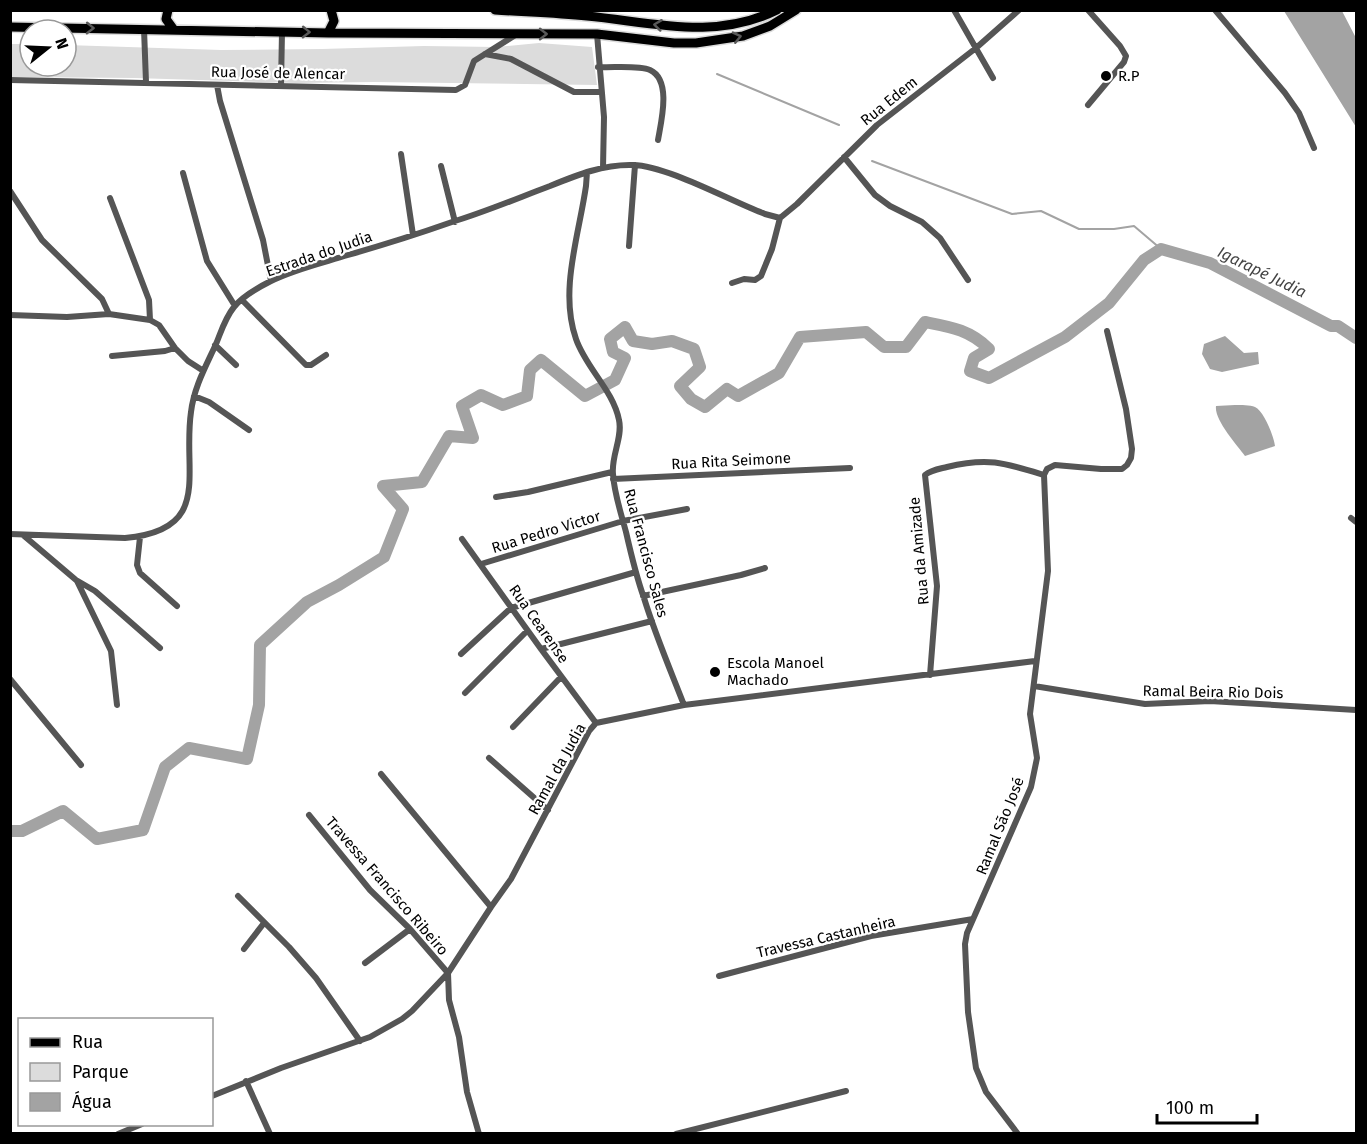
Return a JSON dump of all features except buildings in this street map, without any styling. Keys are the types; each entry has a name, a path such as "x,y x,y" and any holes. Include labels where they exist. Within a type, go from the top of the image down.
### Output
{"main road":[{"path":"168,10 166,20 174,30"},
{"path":"327,33 334,21 331,10"},
{"path":"495,10 585,16 687,28 719,27 754,21 777,10"},
{"path":"10,27 327,33 597,34 674,42 714,41 755,32 770,26 796,10"}],"street":[{"path":"954,10 993,78"},
{"name":"Rua Edem","path":"780,218 877,125 976,48 1019,10"},
{"path":"1088,10 1126,56 1119,69 1088,105"},
{"path":"1215,10 1290,100 1299,113 1314,148"},
{"path":"144,29 146,82"},
{"path":"281,85 282,32"},
{"name":"Rua José de Alencar","path":"10,80 456,90 465,85 474,61 518,34"},
{"path":"597,34 598,67 605,128 603,168"},
{"path":"485,54 511,59 574,92 602,92"},
{"path":"598,67 645,69 656,75 661,83 664,105 658,140"},
{"path":"217,85 263,240 271,281"},
{"path":"401,154 412,235"},
{"path":"843,157 875,195 890,206 922,222 940,238 968,280"},
{"path":"629,246 635,165"},
{"path":"586,172 635,165 673,175 765,214 780,218 772,249 761,276 755,280 744,279 732,283"},
{"path":"441,166 455,222"},
{"name":"Estrada do Judia","path":"10,534 116,538 140,537 166,528 185,508 190,495 189,434 194,396 202,370 234,306 271,281 308,267 455,222 586,172"},
{"name":"Rua Francisco Sales","path":"586,172 586,186 571,278 570,304 576,338 585,358 613,404 620,425 613,475 623,521 643,596 684,705"},
{"path":"183,173 207,261 234,306"},
{"path":"10,191 42,240 102,299 109,314"},
{"path":"110,198 150,300 150,320"},
{"path":"242,300 306,365 311,365 326,355"},
{"path":"10,315 67,317 109,314 150,320 159,325 175,348 188,361 202,370"},
{"path":"1044,475 1050,466 1061,465 1122,469 1131,458 1132,449 1126,409 1107,331"},
{"path":"215,345 236,365"},
{"path":"112,356 175,348"},
{"path":"194,396 209,402 249,430"},
{"name":"Rua da Amizade","path":"930,675 937,586 925,479 927,473 987,460 1006,463 1044,475"},
{"name":"Rua Rita Seimone","path":"613,475 850,468"},
{"path":"496,497 613,475"},
{"name":"Ramal São José","path":"1018,1134 986,1092 976,1068 968,1012 965,956 967,933 1031,787 1037,758 1030,714 1048,571 1044,475"},
{"name":"Rua Pedro Victor","path":"481,564 623,521 687,509"},
{"path":"23,535 76,580 95,591 160,648"},
{"path":"140,537 137,565 140,573 177,606"},
{"name":"Rua Cearense","path":"462,539 596,723"},
{"path":"643,596 765,568"},
{"path":"461,654 511,608 636,572"},
{"path":"76,580 111,651 117,705"},
{"path":"541,650 652,621"},
{"path":"465,693 527,631"},
{"name":"Ramal da Judia","path":"213,1096 246,1081 360,1041 384,1031 402,1019 448,974 511,879 596,723 684,705 1035,662"},
{"path":"513,727 561,677"},
{"path":"10,679 81,765"},
{"name":"Ramal Beira Rio Dois","path":"1034,686 1145,704 1220,702 1356,710"},
{"path":"489,758 548,810"},
{"path":"381,774 491,907"},
{"name":"Travessa Francisco Ribeiro","path":"309,815 370,890 410,929 448,974"},
{"path":"238,896 316,978 360,1041"},
{"name":"Travessa Castanheira","path":"719,976 871,936 973,919"},
{"path":"244,949 264,922"},
{"path":"365,963 410,929"},
{"path":"448,974 449,1000 459,1037 467,1092 479,1134"},
{"path":"246,1081 270,1134"},
{"path":"676,1134 846,1091"},
{"path":"118,1134 139,1126"}],"green space":[{"path":"539,43 592,47 597,85 296,83 78,78 78,45 221,50 496,47"},
{"path":"11,44 18,44 18,77 11,77"}],"water":[{"path":"1284,11 1342,11 1356,38 1356,127"},
{"path":"1225,336 1244,353 1258,352 1259,364 1222,372 1210,369 1202,354 1204,344"},
{"path":"1235,405 1258,409 1268,425 1275,446 1245,456 1227,432 1216,412 1216,406"}],"waterway":[{"path":"717,74 839,125"},
{"path":"872,161 1012,214 1041,211 1079,229 1114,229 1134,226 1161,249"},
{"name":"Igarapé Judia","path":"10,831 22,831 63,811 97,839 143,830 165,767 189,748 247,759 259,705 260,645 307,602 384,557 403,509 383,486 422,482 449,436 473,438 462,406 481,395 503,405 527,396 530,370 541,360 585,396 615,380 625,358 613,352 610,339 625,327 633,341 652,344 672,341 694,349 700,367 680,386 691,399 705,407 727,389 738,396 779,373 800,337 866,332 884,347 906,347 925,322 960,330 975,337 989,349 974,358 970,371 989,378 1065,337 1109,303 1144,260 1161,249 1210,263 1331,326 1338,326 1356,338"}],"place":[{"name":"R.P","path":"1106,76"},
{"name":"Escola Manoel Machado","path":"715,672"}]}
